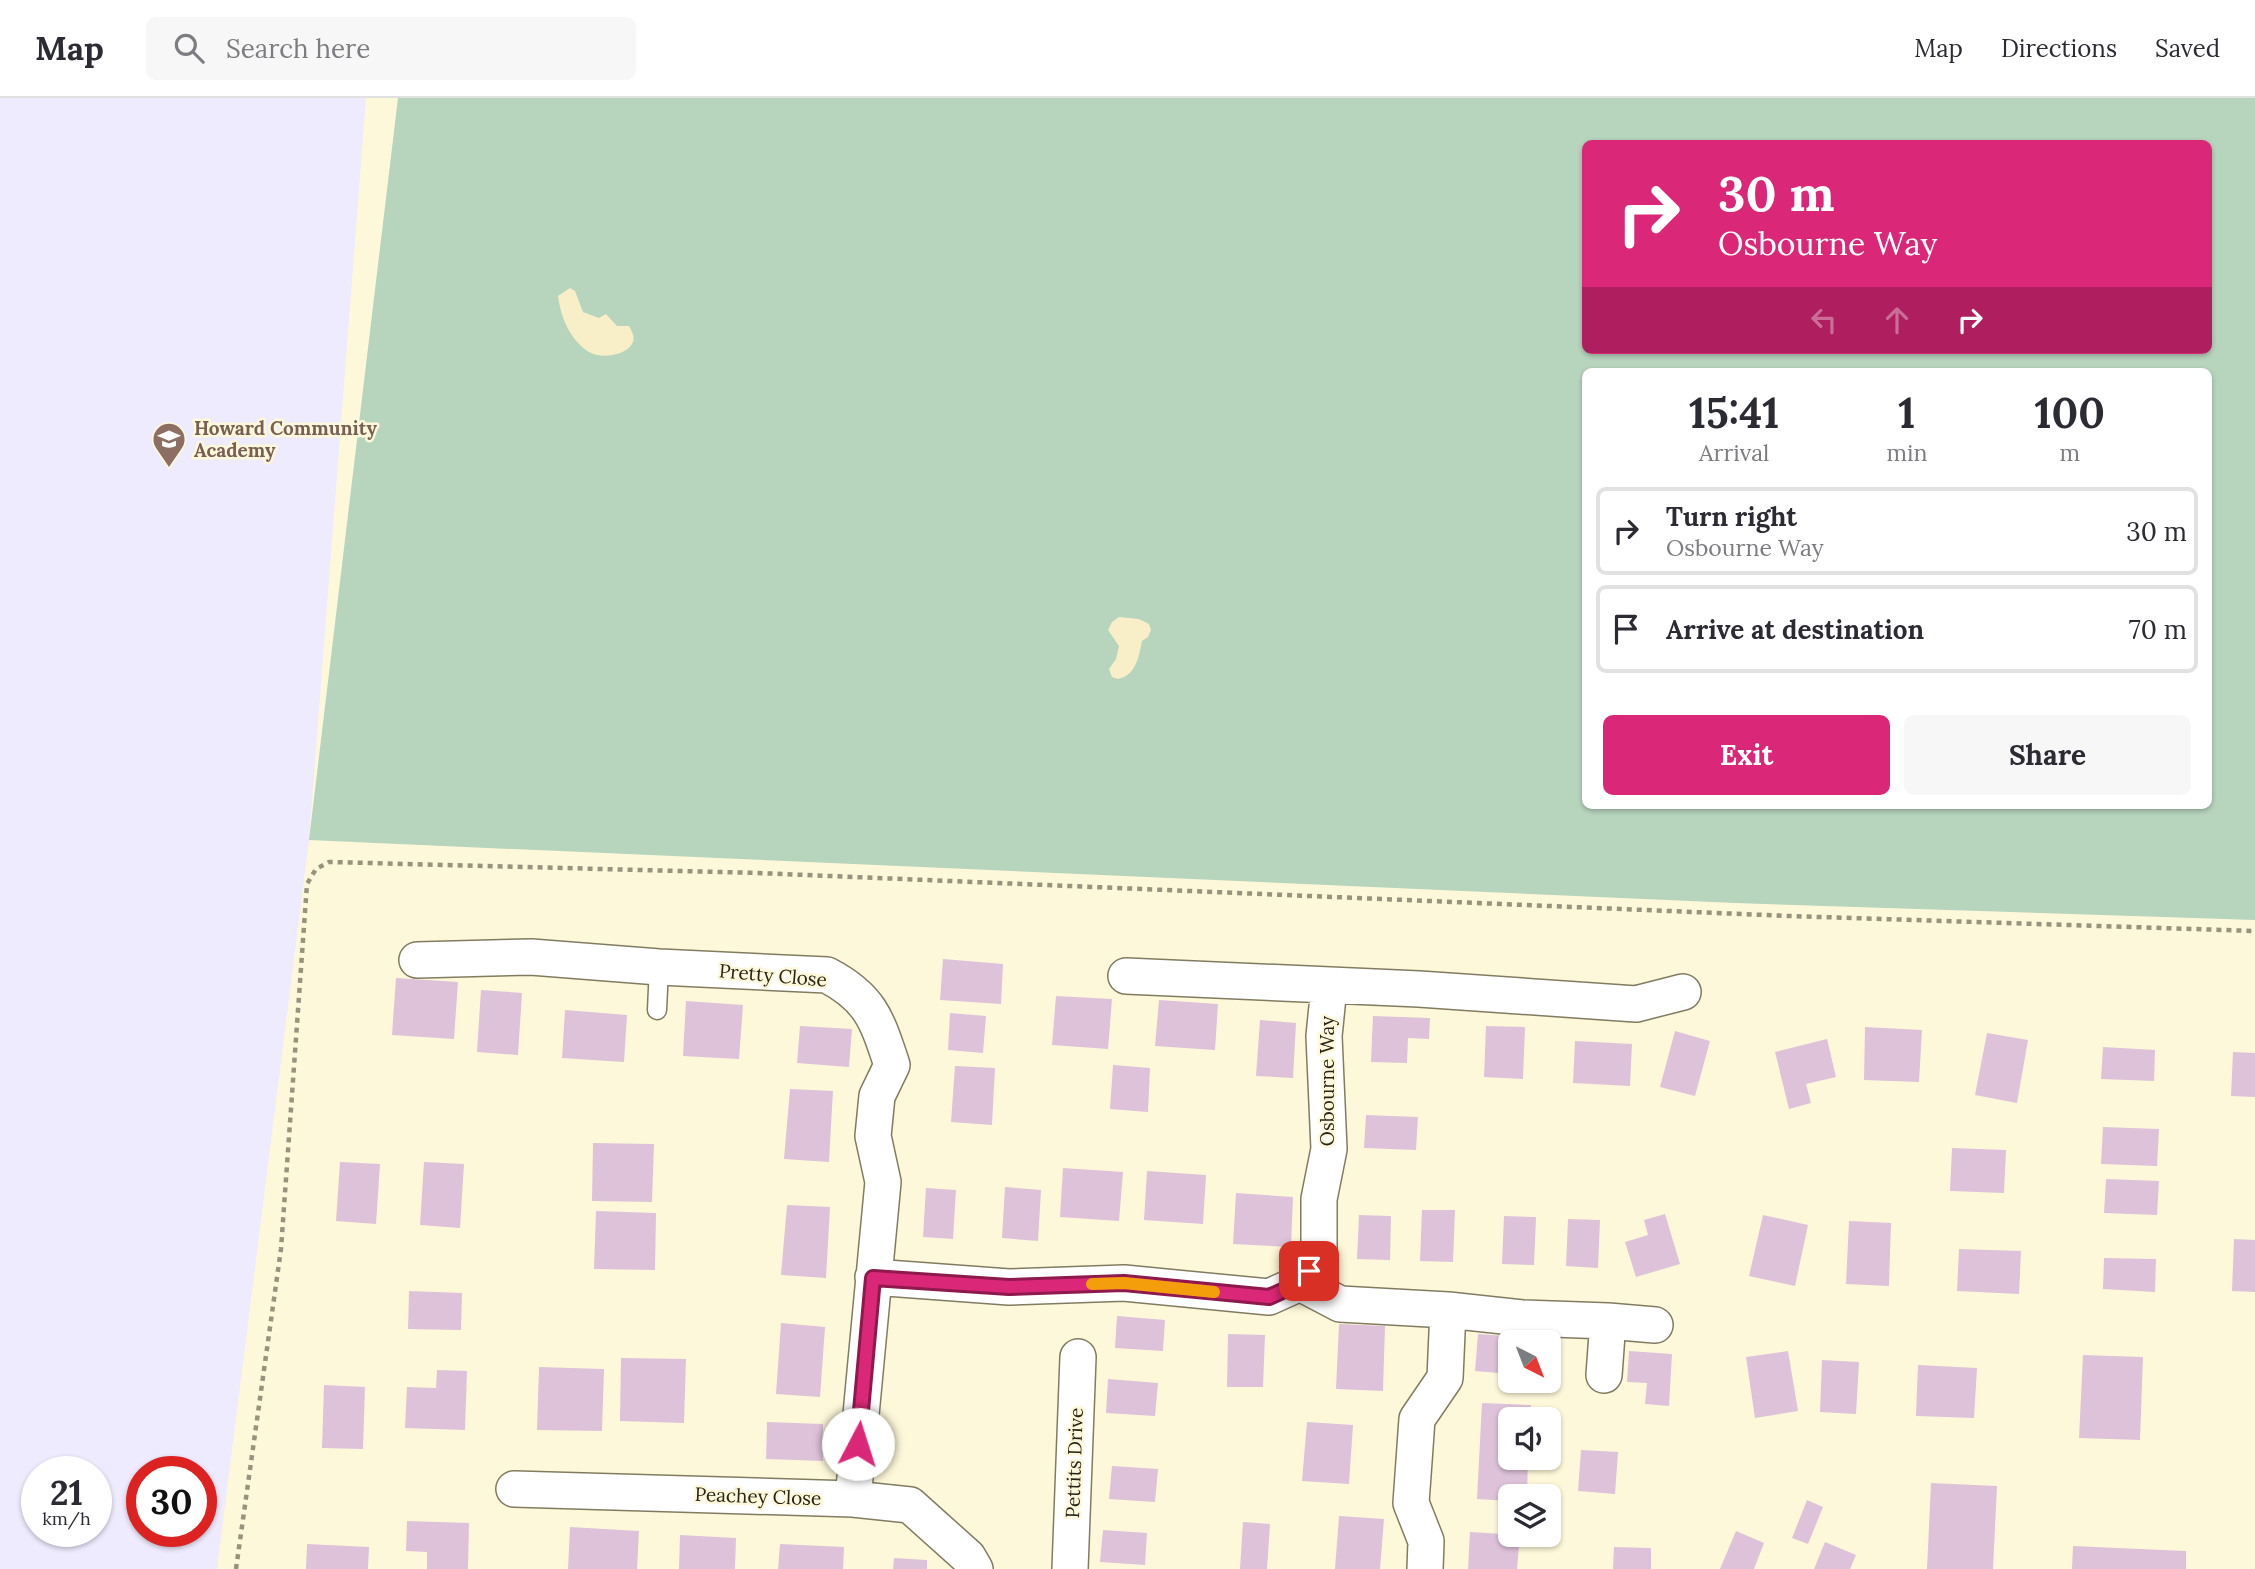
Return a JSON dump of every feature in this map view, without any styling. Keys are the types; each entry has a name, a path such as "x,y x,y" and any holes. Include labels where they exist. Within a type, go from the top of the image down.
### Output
{"street":[{"name":"Pretty Close","path":"417,960 531,957 659,967 827,975 850,987 876,1019 891,1065 877,1096 873,1136 883,1182 853,1499"},
{"name":"Osbourne Way","path":"1126,976 1419,989 1636,1004 1683,992"},
{"name":"Osbourne Way","path":"1300,1283 1318,1259 1319,1199 1329,1149 1324,1037 1329,987"},
{"path":"873,1278 1009,1287 1124,1283 1269,1297 1300,1283 1340,1304 1654,1325"},
{"path":"1425,1569 1426,1541 1411,1503 1417,1419 1446,1378 1448,1310"},
{"path":"1604,1375 1608,1321"},
{"name":"Pettits Drive","path":"1070,1569 1078,1357"},
{"name":"Peachey Close","path":"514,1489 853,1499 910,1505 968,1557 975,1569"}],"lane":[{"path":"657,1010 659,967"}],"path":[{"path":"236,1569 281,1249 307,884 316,869 329,862 758,873 1789,916 2255,931"}],"shaded area":[{"name":"Howard Community Academy","path":"0,98 366,98 309,840 217,1569 0,1569"}],"green space":[{"path":"398,98 2255,98 2255,920 1735,903 309,840"}],"sand":[{"path":"570,288 575,291 583,312 599,318 606,314 617,326 629,326 634,338 630,347 620,353 606,356 594,354 582,347 568,328 559,304 558,296"},
{"path":"1119,617 1139,619 1149,624 1151,630 1148,637 1142,641 1133,669 1118,679 1112,677 1109,669 1116,659 1119,646 1108,630 1112,622"}],"building":[{"path":"943,959 1003,964 1001,1004 940,1000"},
{"path":"396,978 458,982 454,1039 392,1035"},
{"path":"481,990 522,993 518,1055 477,1052"},
{"path":"1056,996 1112,999 1108,1049 1052,1045"},
{"path":"1159,1000 1218,1004 1215,1050 1155,1046"},
{"path":"686,1001 743,1005 739,1059 683,1056"},
{"path":"565,1010 627,1015 624,1062 562,1058"},
{"path":"950,1013 986,1016 983,1053 948,1050"},
{"path":"1373,1016 1430,1018 1429,1039 1408,1038 1407,1063 1371,1062"},
{"path":"1260,1020 1296,1023 1293,1078 1256,1076"},
{"path":"800,1026 852,1029 849,1067 797,1063"},
{"path":"1486,1026 1525,1027 1523,1079 1484,1077"},
{"path":"1865,1027 1922,1030 1919,1082 1864,1080"},
{"path":"1675,1031 1710,1041 1695,1096 1660,1087"},
{"path":"1987,1033 2028,1040 2017,1103 1975,1095"},
{"path":"1827,1039 1836,1077 1806,1084 1811,1103 1789,1109 1775,1052"},
{"path":"1575,1041 1632,1044 1630,1086 1573,1083"},
{"path":"2103,1047 2155,1050 2154,1081 2101,1079"},
{"path":"2233,1052 2255,1053 2255,1097 2231,1096"},
{"path":"1113,1065 1150,1068 1148,1112 1110,1109"},
{"path":"955,1066 995,1068 992,1125 951,1122"},
{"path":"790,1089 833,1091 829,1162 784,1159"},
{"path":"1366,1115 1418,1117 1416,1150 1364,1148"},
{"path":"2103,1127 2159,1129 2157,1166 2101,1164"},
{"path":"593,1143 654,1144 652,1202 592,1201"},
{"path":"1952,1148 2006,1150 2004,1193 1950,1191"},
{"path":"340,1162 380,1164 376,1224 336,1221"},
{"path":"424,1162 464,1164 460,1228 420,1225"},
{"path":"1063,1168 1123,1172 1119,1221 1060,1217"},
{"path":"1147,1171 1206,1175 1203,1224 1144,1220"},
{"path":"2106,1179 2159,1181 2157,1215 2104,1213"},
{"path":"1005,1187 1041,1190 1038,1241 1002,1238"},
{"path":"926,1188 956,1190 953,1239 923,1237"},
{"path":"1236,1193 1293,1197 1291,1247 1233,1244"},
{"path":"787,1205 830,1207 826,1278 781,1275"},
{"path":"1422,1210 1455,1210 1453,1262 1420,1261"},
{"path":"596,1211 656,1213 655,1270 594,1269"},
{"path":"1665,1214 1680,1264 1636,1277 1625,1242 1648,1235 1644,1220"},
{"path":"1359,1215 1391,1216 1390,1260 1357,1259"},
{"path":"1763,1215 1808,1225 1795,1286 1749,1276"},
{"path":"1504,1216 1536,1217 1534,1265 1502,1264"},
{"path":"1568,1219 1600,1220 1598,1268 1566,1266"},
{"path":"1849,1221 1891,1223 1889,1286 1846,1284"},
{"path":"2234,1239 2255,1240 2255,1292 2232,1291"},
{"path":"1959,1249 2021,1251 2019,1294 1957,1291"},
{"path":"2104,1258 2156,1259 2155,1292 2103,1289"},
{"path":"409,1291 462,1293 461,1330 408,1329"},
{"path":"1117,1316 1165,1320 1163,1351 1115,1348"},
{"path":"781,1323 825,1327 820,1397 776,1394"},
{"path":"1339,1324 1385,1326 1383,1391 1336,1389"},
{"path":"1228,1334 1265,1335 1263,1387 1227,1387"},
{"path":"1478,1334 1498,1335 1498,1373 1475,1371"},
{"path":"1629,1351 1672,1354 1669,1406 1645,1404 1647,1383 1627,1382"},
{"path":"1788,1351 1798,1411 1755,1418 1746,1357"},
{"path":"2083,1355 2143,1357 2140,1440 2079,1438"},
{"path":"621,1358 686,1359 684,1423 620,1421"},
{"path":"1822,1360 1859,1362 1856,1414 1820,1412"},
{"path":"1918,1365 1977,1368 1974,1418 1916,1416"},
{"path":"539,1367 604,1369 602,1431 537,1430"},
{"path":"437,1370 467,1371 465,1430 405,1428 407,1387 436,1388"},
{"path":"1108,1379 1158,1383 1155,1416 1106,1413"},
{"path":"324,1385 365,1387 363,1449 322,1448"},
{"path":"1482,1403 1531,1405 1498,1407 1498,1470 1528,1470 1527,1484 1498,1484 1498,1500 1477,1499"},
{"path":"767,1422 823,1424 823,1461 766,1459"},
{"path":"1307,1422 1353,1425 1349,1484 1302,1481"},
{"path":"1581,1450 1618,1452 1615,1494 1578,1491"},
{"path":"1112,1466 1158,1469 1155,1502 1109,1499"},
{"path":"1931,1483 1997,1486 1993,1569 1927,1569"},
{"path":"1807,1500 1823,1507 1808,1544 1792,1538"},
{"path":"1339,1516 1384,1519 1380,1569 1335,1569"},
{"path":"407,1521 469,1523 468,1569 427,1569 427,1552 406,1551"},
{"path":"1243,1522 1270,1524 1267,1569 1240,1569"},
{"path":"570,1527 639,1531 637,1569 568,1569"},
{"path":"1103,1530 1147,1533 1145,1565 1100,1562"},
{"path":"1736,1531 1764,1543 1754,1569 1720,1569"},
{"path":"1470,1532 1498,1534 1498,1547 1519,1547 1517,1569 1468,1569"},
{"path":"680,1535 736,1538 735,1569 679,1569"},
{"path":"1825,1542 1856,1555 1850,1569 1814,1569"},
{"path":"307,1544 369,1547 368,1569 306,1569"},
{"path":"780,1544 844,1547 843,1569 778,1569"},
{"path":"2073,1546 2186,1551 2186,1569 2072,1569"},
{"path":"1614,1547 1651,1548 1651,1569 1613,1569"},
{"path":"894,1558 927,1560 927,1569 893,1569"}],"slow traffic":[{"path":"1092,1284 1124,1283 1214,1292"}],"place":[{"name":"Howard Community Academy","path":"169,469"}],"route":[{"path":"858,1444 873,1278 1009,1287 1124,1283 1269,1297 1300,1283 1309,1271"}]}
